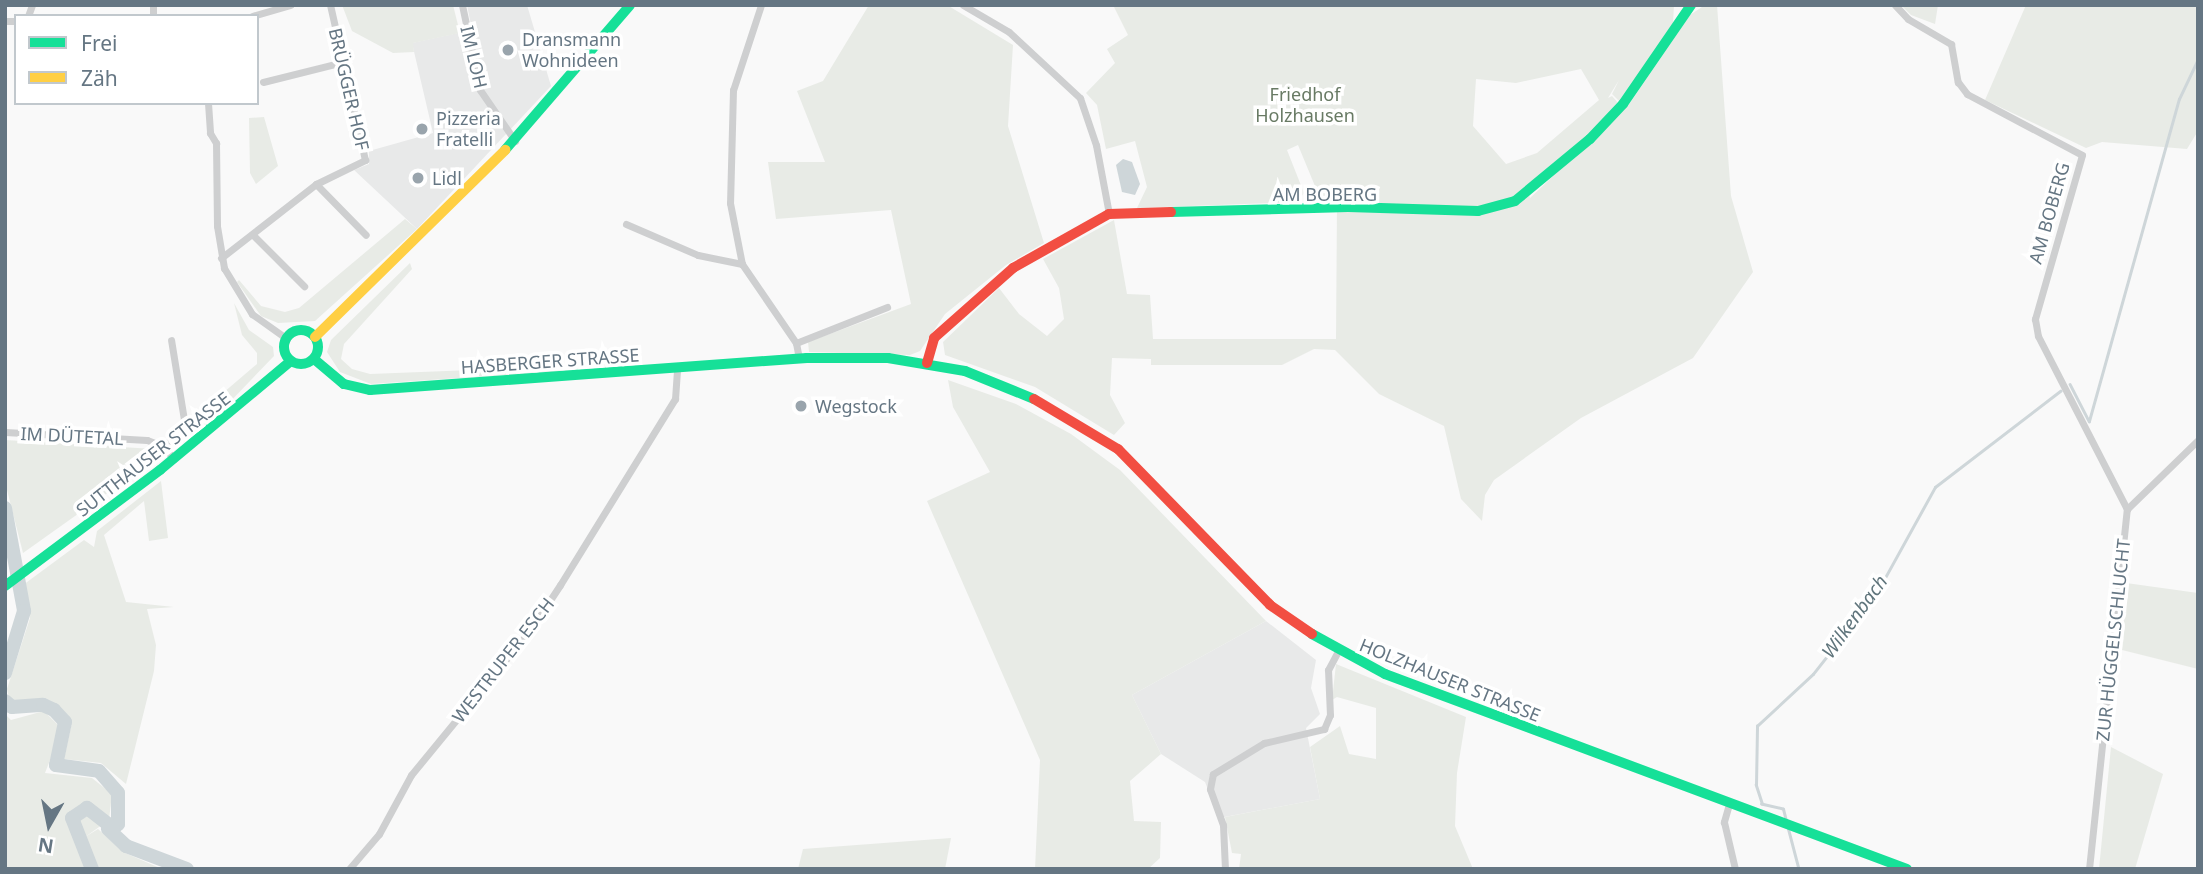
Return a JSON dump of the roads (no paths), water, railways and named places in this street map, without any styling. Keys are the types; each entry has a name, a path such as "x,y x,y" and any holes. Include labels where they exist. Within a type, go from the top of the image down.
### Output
{"street":[{"path":"258,14 275,7 290,5"},
{"name":"BRÜGGER HOF","path":"221,258 254,236 316,184 365,160 330,5"},
{"name":"IM LOH","path":"462,5 480,90 515,141"},
{"path":"315,337 515,141 630,5"},
{"path":"761,5 733,90 730,203 741,264 796,343 803,358"},
{"path":"963,5 1009,32 1080,98 1096,145 1109,215"},
{"name":"AM BOBERG","path":"927,363 934,338 1013,268 1109,215 1348,207 1492,209 1515,201 1590,139 1653,66 1691,5"},
{"name":"AM BOBERG","path":"1895,5 1908,19 1951,44 1958,82 1968,94 2082,155 2035,319 2038,336 2127,509"},
{"path":"263,82 343,62"},
{"path":"208,105 209,132 216,143 221,258 252,314 287,338"},
{"path":"316,184 366,235"},
{"path":"626,224 698,256 741,264"},
{"path":"254,236 304,286"},
{"path":"796,343 887,307"},
{"path":"287,338 300,330 315,337"},
{"path":"287,338 285,353 300,364 313,359 318,351 315,337"},
{"path":"171,340 186,426 163,446 174,459"},
{"name":"HOLZHAUSER STRASSE","path":"803,358 927,363 965,371 1028,395 1088,428 1143,472 1270,605 1338,651 1385,674 1907,869"},
{"name":"HASBERGER STRASSE","path":"313,359 345,384 370,390 803,358"},
{"name":"SUTTHAUSER STRASSE","path":"9,583 174,459 291,360"},
{"name":"WESTRUPER ESCH","path":"349,869 379,834 411,775 531,629 560,585 675,399 677,369"},
{"name":"IM DÜTETAL","path":"5,432 147,440 163,446"},
{"path":"2127,509 2198,440"},
{"name":"ZUR HÜGGELSCHLUCHT","path":"2089,869 2127,509"},
{"path":"1225,869 1223,825 1210,789 1213,774 1264,743 1325,729 1330,715 1328,670 1338,651"},
{"path":"1729,804 1724,822 1735,869"}],"waterway":[{"path":"2070,384 2089,421 2179,99 2198,59"},
{"name":"Wilkenbach","path":"1786,821 1783,809 1762,804 1756,785 1757,726 1813,674 1876,594 1935,487 2060,391"},
{"path":"5,508 24,611 5,673"},
{"path":"5,701 12,707 43,705 54,710 65,722 56,765 99,771 118,793 118,824 113,828 87,808 72,818 92,869"},
{"name":"Wilkenbach","path":"1788,827 1799,869"},
{"path":"108,829 126,846 187,869"}],"place":[{"name":"Dransmann Wohnideen","path":"508,50"},
{"name":"Pizzeria Fratelli","path":"422,129"},
{"name":"Lidl","path":"418,178"},
{"name":"Wegstock","path":"801,406"}],"park label":[{"name":"Friedhof Holzhausen","path":"1305,105"}]}
